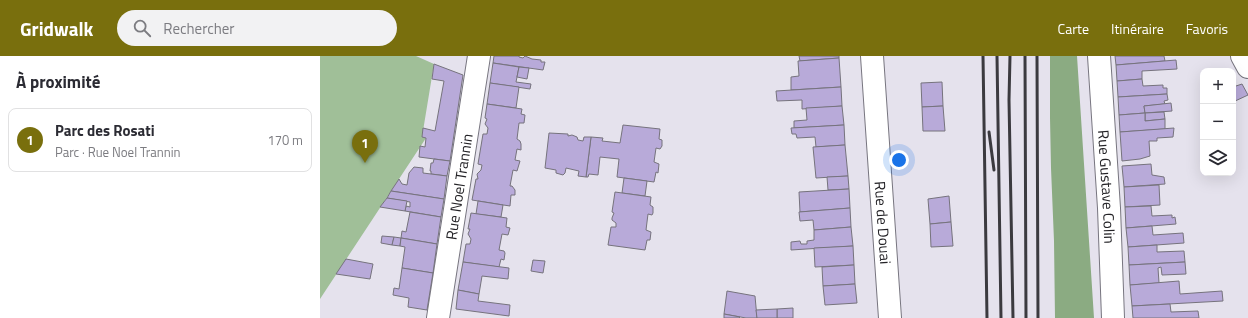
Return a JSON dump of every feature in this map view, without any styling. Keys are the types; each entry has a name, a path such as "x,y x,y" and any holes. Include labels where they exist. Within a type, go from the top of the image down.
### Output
{"street":[{"name":"Rue Noel Trannin","path":"438,318 479,56"},
{"name":"Rue de Douai","path":"872,56 890,318"},
{"name":"Rue Gustave Colin","path":"1099,56 1109,208 1113,318"},
{"path":"1242,56 1248,67"}],"green space":[{"path":"320,56 416,56 434,64 422,137 426,138 320,299"},
{"path":"1050,56 1077,56 1094,318 1055,318"}],"building":[{"path":"494,56 519,56 523,58 525,56 545,62 543,70 493,63"},
{"path":"799,56 839,56 839,58 800,61"},
{"path":"1115,56 1164,56 1165,61 1116,65"},
{"path":"839,58 841,87 791,90 791,77 799,76 798,61"},
{"path":"1176,60 1177,69 1142,71 1142,79 1117,81 1116,65"},
{"path":"493,63 519,67 516,82 531,84 530,89 490,83"},
{"path":"434,64 463,75 450,161 419,157 420,146 425,147 426,138 422,137 423,128 435,131 444,81 432,79"},
{"path":"519,67 529,68 527,79 517,77"},
{"path":"1142,79 1143,86 1163,85 1163,88 1167,88 1167,94 1118,97 1117,81"},
{"path":"942,82 943,106 922,107 921,83"},
{"path":"490,83 519,87 516,108 487,104"},
{"path":"1242,84 1248,95 1236,101 1236,86"},
{"path":"841,87 842,106 802,109 802,100 777,101 776,91"},
{"path":"1167,94 1168,100 1164,101 1165,104 1144,106 1145,113 1119,115 1118,97"},
{"path":"1171,103 1172,111 1145,113 1144,106"},
{"path":"487,104 522,109 521,114 525,115 524,123 519,123 517,139 520,141 521,150 517,149 515,160 520,161 517,171 513,170 510,186 512,186 515,190 515,195 511,195 510,206 472,200 476,179 478,179 477,174 481,170 482,165 478,164 483,134 487,134 488,128 485,124 487,119 485,118"},
{"path":"842,106 844,125 794,128 794,121 807,120 806,108"},
{"path":"943,106 945,131 923,131 922,107"},
{"path":"1164,112 1165,119 1145,121 1145,113"},
{"path":"1145,113 1145,121 1165,119 1165,129 1120,132 1119,115"},
{"path":"623,125 660,129 659,139 662,140 662,146 660,149 656,148 654,162 659,164 658,173 656,172 654,182 617,177 619,159 600,157 598,175 589,174 588,177 586,177 591,137 603,138 602,141 620,143"},
{"path":"844,125 845,145 816,147 815,137 797,138 796,134 792,134 791,128"},
{"path":"1174,128 1173,137 1157,138 1157,141 1149,141 1150,156 1122,161 1120,132"},
{"path":"549,133 568,134 568,136 572,135 577,137 578,140 583,141 584,137 591,137 586,177 578,176 579,171 566,168 563,175 556,173 556,170 545,168"},
{"path":"845,145 848,176 816,178 813,147"},
{"path":"434,159 450,161 447,176 431,174 431,163 433,163"},
{"path":"1151,164 1152,175 1164,177 1165,184 1124,187 1122,166"},
{"path":"414,167 423,168 423,173 447,176 444,199 391,191 399,179 402,184 407,185 409,173"},
{"path":"848,176 849,189 828,190 827,177"},
{"path":"624,178 647,181 645,196 622,193"},
{"path":"1159,185 1160,205 1125,207 1124,187"},
{"path":"849,189 850,208 800,212 799,192"},
{"path":"391,191 444,199 441,217 405,211 406,206 410,207 410,202 387,198"},
{"path":"615,192 651,197 650,205 653,207 653,213 652,215 648,214 646,230 651,232 650,240 647,240 645,250 608,245 611,227 616,227 616,223 612,220 614,213 612,212"},
{"path":"949,196 951,222 930,224 928,199"},
{"path":"387,198 407,201 405,211 380,207"},
{"path":"478,201 503,205 501,217 476,214"},
{"path":"1151,206 1152,216 1172,215 1172,218 1175,217 1176,224 1126,228 1125,207"},
{"path":"850,208 851,227 814,230 813,220 800,221 799,212"},
{"path":"410,212 441,217 437,244 401,238 402,231 406,232"},
{"path":"471,213 507,218 506,227 510,228 508,235 502,234 499,250 504,251 505,253 504,260 501,259 499,267 463,262 466,244 470,244 471,239 468,234 470,229 468,229"},
{"path":"951,222 953,246 931,247 930,224"},
{"path":"1152,226 1153,235 1183,233 1184,243 1128,247 1126,228"},
{"path":"851,227 853,246 791,250 791,242 800,241 801,244 807,244 807,241 814,240 814,230"},
{"path":"382,236 394,237 392,245 381,243"},
{"path":"394,237 401,238 400,246 392,245"},
{"path":"401,238 437,244 433,273 402,268 405,247 400,246"},
{"path":"1157,245 1157,252 1184,251 1185,262 1129,265 1128,247"},
{"path":"853,246 854,265 815,267 814,248"},
{"path":"346,259 373,264 370,279 336,274"},
{"path":"533,260 545,261 543,273 531,271"},
{"path":"463,262 509,268 508,279 482,276 479,294 458,290"},
{"path":"1185,262 1186,274 1162,275 1161,267 1158,268 1159,283 1130,285 1129,265"},
{"path":"854,265 855,284 823,286 822,267"},
{"path":"402,268 433,273 427,310 408,307 409,298 393,295 394,288 399,289"},
{"path":"1179,281 1180,294 1222,291 1223,301 1132,306 1130,285"},
{"path":"855,284 857,303 825,305 823,286"},
{"path":"458,290 479,294 478,301 510,305 509,316 456,309"},
{"path":"727,291 755,296 757,318 746,318 724,314"},
{"path":"1170,304 1171,312 1198,311 1199,318 1133,318 1132,306"},
{"path":"793,308 793,318 777,318 777,309"},
{"path":"777,309 777,318 757,318 756,310"},
{"path":"724,314 740,317 724,318"}],"railway":[{"path":"983,56 987,318"},
{"path":"997,56 1001,318"},
{"path":"1010,56 1009,100 1013,318"},
{"path":"1025,56 1026,318"},
{"path":"1037,56 1038,318"},
{"path":"989,132 994,170"}],"place":[{"name":"Parc des Rosati","path":"365,163"}]}
